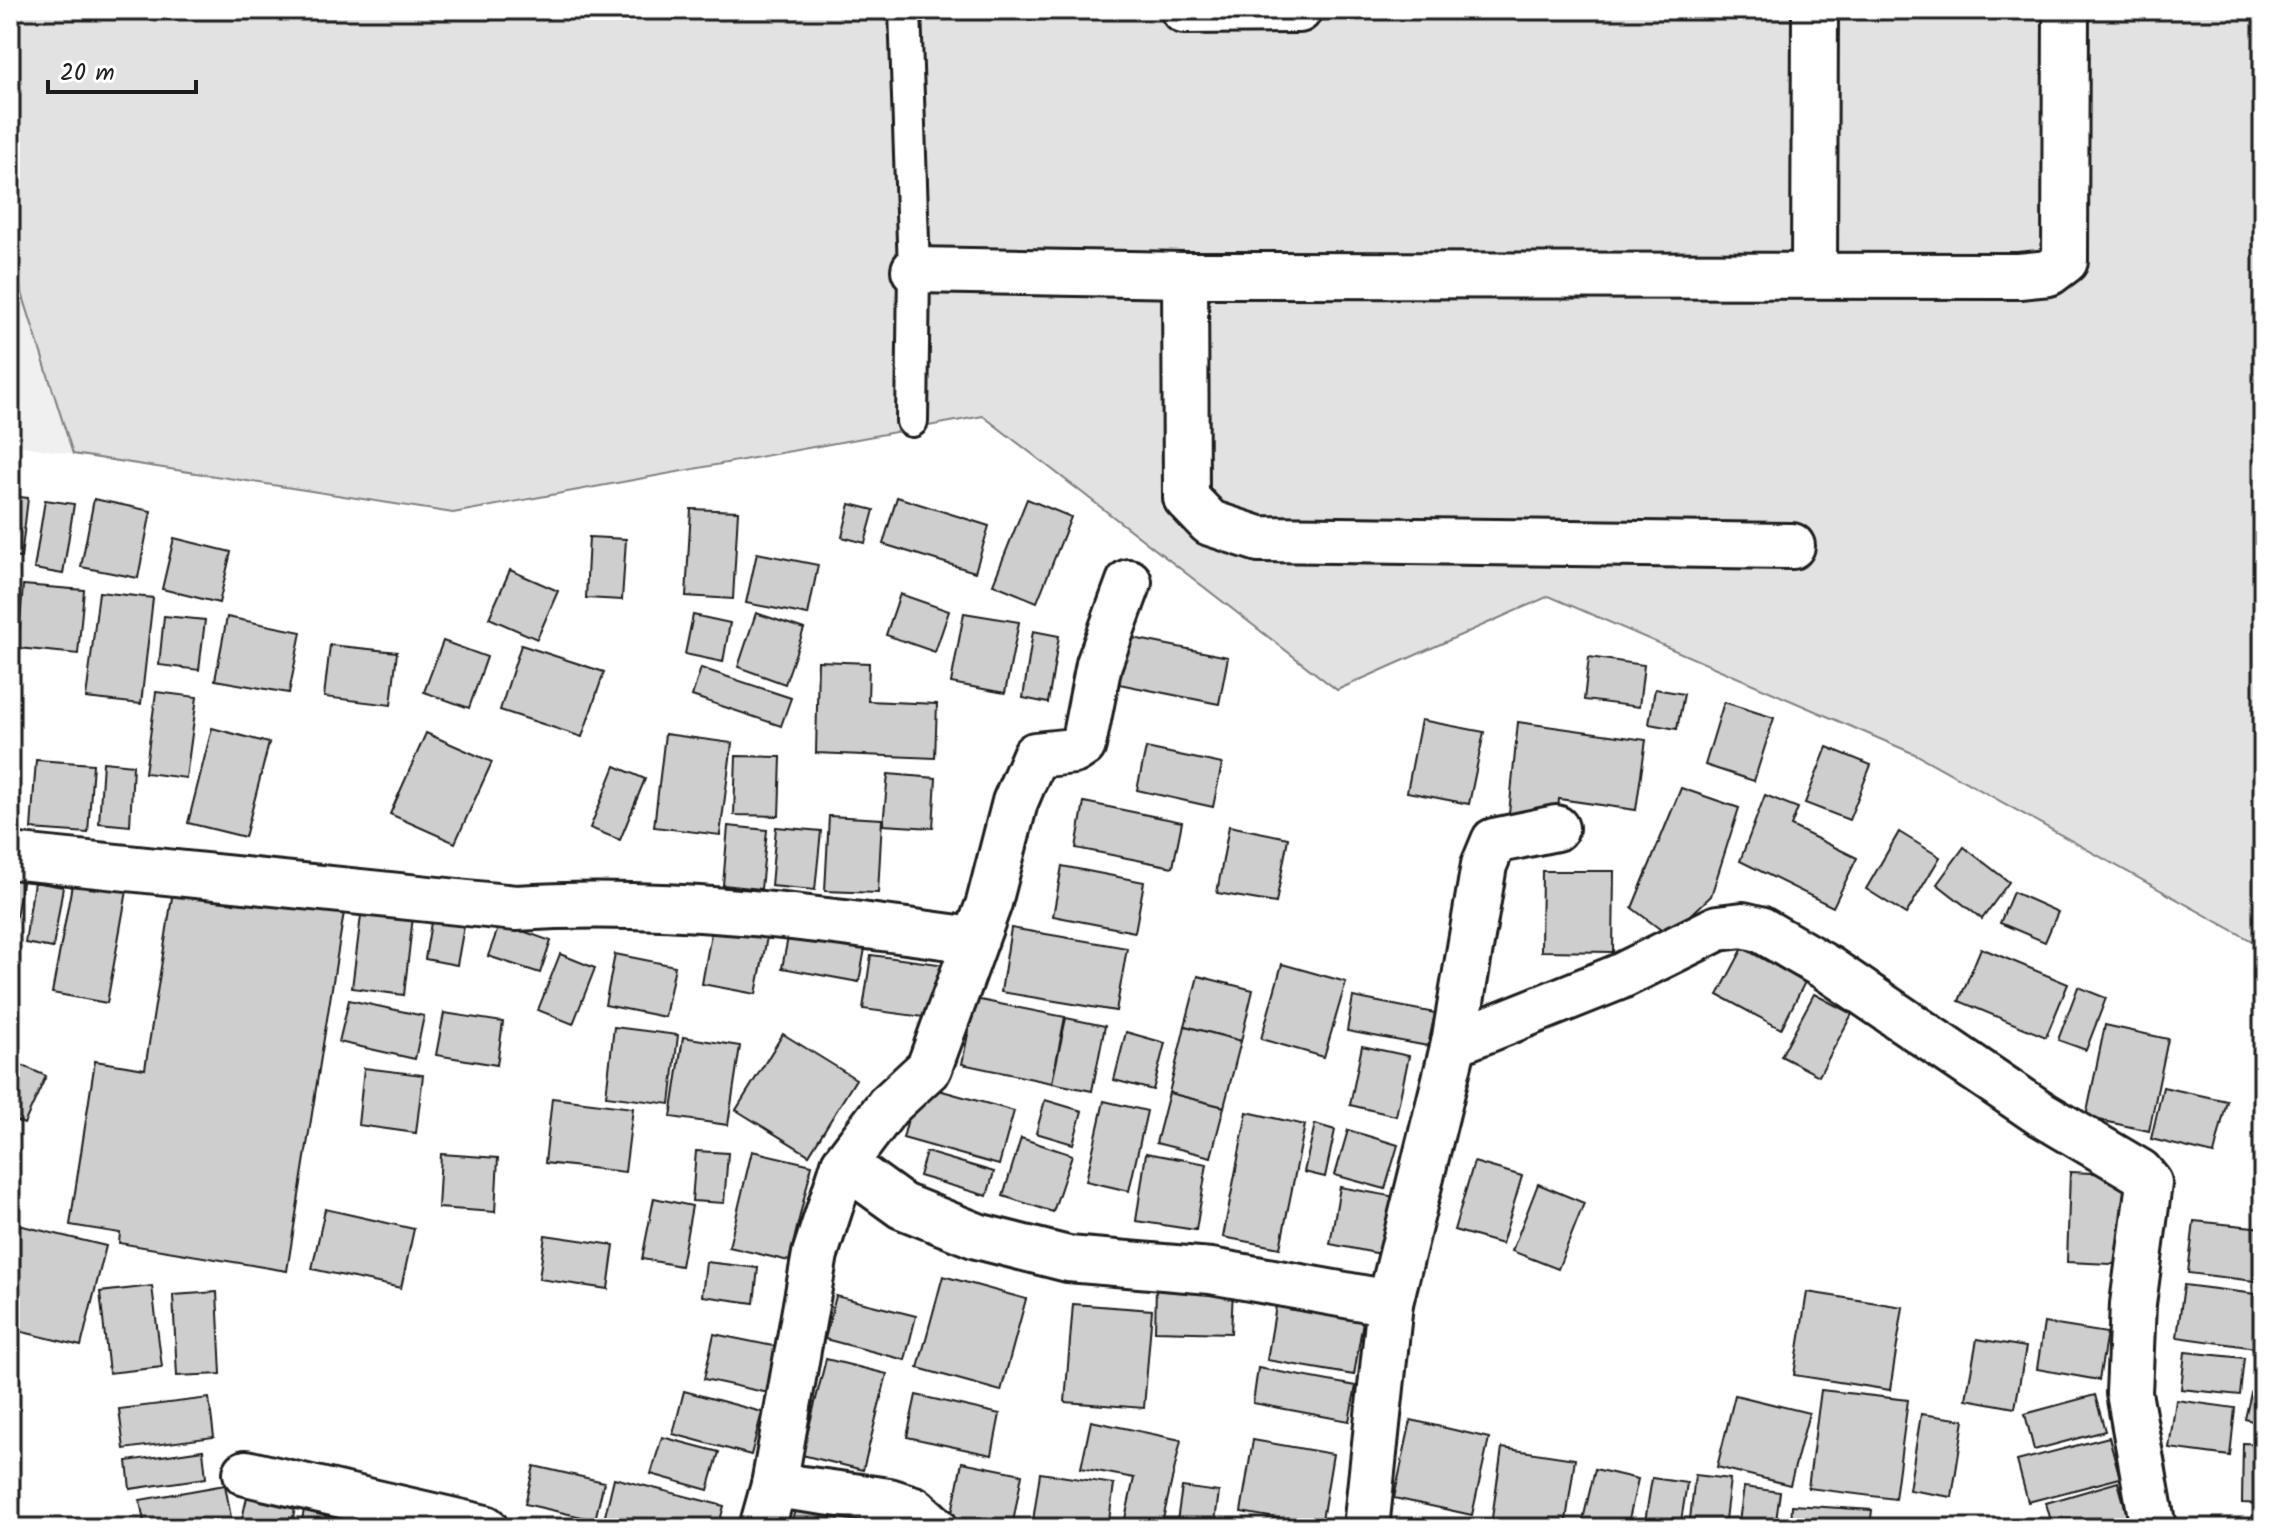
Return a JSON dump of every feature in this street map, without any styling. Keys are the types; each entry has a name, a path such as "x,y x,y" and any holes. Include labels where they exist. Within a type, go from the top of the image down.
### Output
{"street":[{"path":"1184,11 1299,10"},
{"path":"1814,274 1815,10"},
{"path":"914,270 1185,275 2019,276 2049,273 2065,261 2066,10"},
{"path":"1185,275 1186,498 1210,523 1259,539 1792,546"},
{"path":"762,1528 774,1485 815,1254 844,1164 888,1106 929,1068 946,1030 973,940 989,903 1015,802 1035,755 1051,750 1074,751 1083,745 1099,664 1129,582"},
{"path":"1366,1528 1390,1303 1454,1043 1488,851 1494,841 1556,828"},
{"path":"10,856 516,908 589,903 825,919 973,940"},
{"path":"1454,1043 1619,977 1718,928 1743,925 1760,929 1827,968 2040,1113 2140,1172 2149,1183 2133,1304 2129,1393 2153,1528"},
{"path":"844,1164 902,1206 977,1236 1068,1259 1211,1271 1390,1303"},
{"path":"246,1473 485,1528"},
{"path":"774,1485 889,1501 914,1509 935,1528"}],"lane":[{"path":"905,10 914,270 912,421"}],"shaded area":[{"path":"10,10 2263,10 2263,947 1917,755 1549,596 1337,690 983,416 453,513 73,454 10,255"},
{"path":"10,255 73,454 10,444"}],"building":[{"path":"10,496 28,498 21,558 10,557"},
{"path":"897,497 989,526 975,572 883,544"},
{"path":"94,499 151,511 138,578 81,567"},
{"path":"1027,499 1071,517 1037,602 993,584"},
{"path":"45,500 74,504 63,574 34,569"},
{"path":"850,504 874,510 865,543 842,537"},
{"path":"691,509 738,511 733,599 686,596"},
{"path":"589,537 626,539 622,600 586,598"},
{"path":"174,538 231,552 219,603 162,589"},
{"path":"757,553 818,565 808,615 746,603"},
{"path":"510,570 558,591 537,639 489,618"},
{"path":"23,585 84,590 78,654 18,648"},
{"path":"99,592 153,598 141,704 86,698"},
{"path":"900,594 949,611 935,652 886,635"},
{"path":"756,613 804,629 785,684 738,667"},
{"path":"964,613 1019,622 1005,693 951,683"},
{"path":"693,615 730,623 723,662 685,654"},
{"path":"164,616 205,620 199,670 159,665"},
{"path":"227,617 301,632 289,693 215,680"},
{"path":"1033,631 1059,636 1048,703 1023,698"},
{"path":"1128,637 1228,657 1219,704 1119,684"},
{"path":"443,641 487,657 469,708 424,692"},
{"path":"330,645 397,652 391,705 324,697"},
{"path":"521,645 604,672 582,737 500,710"},
{"path":"1589,657 1644,665 1639,707 1584,700"},
{"path":"818,661 869,663 868,701 937,704 935,758 816,753"},
{"path":"701,668 791,698 781,726 692,696"},
{"path":"1655,689 1684,694 1677,729 1649,724"},
{"path":"156,692 197,697 186,778 145,773"},
{"path":"1724,702 1774,718 1754,781 1705,765"},
{"path":"1421,720 1484,732 1469,804 1407,792"},
{"path":"1518,722 1646,740 1636,810 1559,799 1557,818 1509,814"},
{"path":"212,728 269,743 245,837 188,823"},
{"path":"426,733 492,762 455,843 390,814"},
{"path":"665,734 732,743 720,835 654,827"},
{"path":"1827,747 1871,765 1849,820 1805,803"},
{"path":"1146,748 1222,764 1213,807 1137,790"},
{"path":"736,756 781,757 779,816 734,815"},
{"path":"36,760 93,764 88,833 31,829"},
{"path":"103,762 133,765 130,826 99,823"},
{"path":"615,766 645,779 620,840 590,828"},
{"path":"888,774 936,778 933,828 883,825"},
{"path":"1681,788 1739,808 1711,896 1669,936 1632,908"},
{"path":"1765,795 1798,808 1791,826 1857,858 1833,907 1740,861"},
{"path":"1084,802 1182,822 1173,867 1076,848"},
{"path":"829,816 882,819 878,893 825,891"},
{"path":"728,826 767,830 761,889 723,885"},
{"path":"1229,826 1288,838 1276,903 1217,893"},
{"path":"776,827 821,831 815,890 771,886"},
{"path":"1899,832 1940,857 1906,914 1866,889"},
{"path":"1964,847 2009,882 1982,919 1937,884"},
{"path":"1062,866 1144,882 1135,932 1053,916"},
{"path":"1542,871 1614,871 1613,952 1541,951"},
{"path":"74,874 128,885 107,1003 52,993"},
{"path":"10,875 23,877 13,935 10,935"},
{"path":"175,878 345,906 287,1271 119,1243 120,1233 70,1225 95,1061 145,1069"},
{"path":"34,882 63,887 53,948 25,943"},
{"path":"364,892 415,899 404,995 352,988"},
{"path":"2013,892 2058,912 2045,942 2000,923"},
{"path":"433,910 466,915 457,965 425,959"},
{"path":"713,922 768,932 756,994 702,984"},
{"path":"791,922 867,937 859,982 782,968"},
{"path":"500,923 551,941 540,973 488,956"},
{"path":"1011,928 1127,948 1116,1011 1001,992"},
{"path":"1743,948 1805,982 1781,1029 1718,995"},
{"path":"1981,948 2068,984 2046,1037 1959,1001"},
{"path":"560,954 595,968 573,1024 538,1010"},
{"path":"615,954 675,966 665,1017 605,1005"},
{"path":"871,955 946,965 938,1019 863,1009"},
{"path":"1282,964 1346,982 1324,1057 1261,1039"},
{"path":"1198,976 1253,990 1241,1041 1185,1026"},
{"path":"2078,987 2106,998 2086,1050 2058,1040"},
{"path":"1814,994 1852,1014 1819,1076 1781,1056"},
{"path":"1353,997 1435,1013 1428,1046 1347,1031"},
{"path":"975,999 1065,1017 1052,1083 962,1064"},
{"path":"349,1000 424,1016 415,1059 339,1042"},
{"path":"444,1013 503,1022 497,1065 436,1055"},
{"path":"1066,1018 1105,1026 1092,1091 1052,1083"},
{"path":"2105,1025 2168,1039 2149,1131 2086,1117"},
{"path":"1185,1026 1241,1041 1224,1107 1169,1093"},
{"path":"614,1027 678,1035 670,1104 606,1096"},
{"path":"1126,1032 1165,1043 1153,1090 1114,1080"},
{"path":"783,1034 856,1079 809,1155 736,1110"},
{"path":"683,1037 740,1046 728,1125 671,1117"},
{"path":"1362,1046 1409,1056 1396,1116 1350,1105"},
{"path":"10,1060 46,1076 24,1124 10,1118"},
{"path":"364,1068 423,1075 416,1133 358,1125"},
{"path":"917,1084 1014,1111 999,1165 903,1138"},
{"path":"2163,1087 2227,1101 2214,1154 2151,1139"},
{"path":"1169,1093 1224,1107 1211,1157 1156,1143"},
{"path":"552,1098 633,1108 625,1172 545,1163"},
{"path":"1045,1100 1082,1111 1073,1144 1036,1133"},
{"path":"1104,1101 1147,1111 1129,1191 1086,1181"},
{"path":"1247,1112 1305,1125 1280,1248 1223,1237"},
{"path":"1315,1124 1335,1130 1325,1177 1304,1172"},
{"path":"1348,1130 1398,1145 1385,1189 1335,1175"},
{"path":"1021,1138 1072,1155 1053,1212 1003,1196"},
{"path":"696,1151 728,1153 724,1203 692,1201"},
{"path":"752,1151 812,1165 789,1261 729,1247"},
{"path":"926,1152 994,1172 987,1196 919,1176"},
{"path":"1146,1153 1207,1164 1196,1230 1136,1221"},
{"path":"441,1154 498,1158 495,1212 438,1208"},
{"path":"1474,1162 1522,1176 1502,1244 1454,1230"},
{"path":"2070,1172 2136,1175 2133,1265 2067,1262"},
{"path":"1538,1184 1584,1203 1558,1269 1512,1251"},
{"path":"1340,1187 1401,1198 1391,1256 1330,1244"},
{"path":"654,1198 692,1206 681,1266 642,1259"},
{"path":"325,1209 414,1229 401,1288 312,1269"},
{"path":"2194,1221 2263,1228 2263,1282 2188,1273"},
{"path":"10,1223 106,1246 81,1346 10,1329"},
{"path":"545,1235 614,1245 608,1289 539,1279"},
{"path":"706,1262 758,1268 754,1303 702,1296"},
{"path":"943,1276 1026,1299 1001,1391 918,1368"},
{"path":"2184,1285 2263,1295 2263,1349 2177,1337"},
{"path":"152,1286 162,1367 109,1373 100,1292"},
{"path":"1156,1287 1233,1289 1231,1333 1155,1331"},
{"path":"217,1292 221,1374 177,1376 173,1295"},
{"path":"1807,1292 1903,1307 1890,1390 1794,1375"},
{"path":"1278,1294 1365,1309 1354,1375 1267,1360"},
{"path":"836,1296 916,1316 905,1360 825,1339"},
{"path":"1073,1304 1152,1310 1144,1408 1065,1402"},
{"path":"2044,1323 2107,1333 2099,1380 2037,1369"},
{"path":"714,1334 788,1349 778,1395 704,1379"},
{"path":"1977,1339 2026,1347 2015,1408 1966,1399"},
{"path":"2185,1352 2244,1358 2240,1395 2181,1389"},
{"path":"826,1359 887,1374 863,1470 802,1455"},
{"path":"2258,1362 2263,1363 2263,1424 2245,1419"},
{"path":"1258,1368 1356,1386 1349,1421 1253,1403"},
{"path":"1821,1390 1908,1400 1895,1499 1808,1488"},
{"path":"684,1391 762,1412 751,1455 673,1434"},
{"path":"916,1395 1000,1414 992,1455 907,1437"},
{"path":"1735,1395 1809,1413 1790,1485 1717,1467"},
{"path":"2095,1395 2105,1431 2034,1450 2025,1414"},
{"path":"209,1398 214,1437 124,1449 119,1409"},
{"path":"2176,1400 2235,1408 2230,1456 2169,1448"},
{"path":"1921,1414 1964,1420 1952,1497 1909,1490"},
{"path":"1411,1420 1489,1438 1472,1515 1394,1498"},
{"path":"1091,1421 1181,1440 1161,1528 1123,1528 1134,1478 1081,1468"},
{"path":"662,1437 719,1452 708,1490 651,1474"},
{"path":"2109,1437 2120,1478 2028,1502 2017,1461"},
{"path":"1253,1440 1333,1454 1321,1526 1241,1512"},
{"path":"2243,1443 2263,1444 2263,1504 2242,1503"},
{"path":"1502,1448 1575,1459 1565,1528 1491,1525"},
{"path":"203,1450 206,1478 130,1489 127,1461"},
{"path":"962,1462 1022,1474 1012,1528 949,1528"},
{"path":"534,1466 604,1482 595,1520 525,1504"},
{"path":"1595,1469 1638,1479 1627,1528 1581,1528"},
{"path":"1040,1473 1114,1484 1108,1528 1032,1528"},
{"path":"1695,1475 1730,1479 1724,1528 1689,1528"},
{"path":"614,1478 724,1506 718,1528 634,1528 604,1520"},
{"path":"1652,1478 1687,1483 1680,1528 1644,1528"},
{"path":"2118,1482 2128,1518 2093,1528 2053,1528 2046,1503"},
{"path":"225,1485 233,1528 145,1528 140,1500"},
{"path":"1182,1487 1219,1492 1214,1528 1176,1528"},
{"path":"1744,1487 1780,1492 1775,1528 1738,1528"},
{"path":"308,1493 339,1500 333,1528 300,1528"},
{"path":"247,1497 295,1508 291,1528 240,1528"},
{"path":"800,1497 885,1528 789,1528"},
{"path":"1792,1505 1872,1510 1870,1528 1791,1528"}]}
